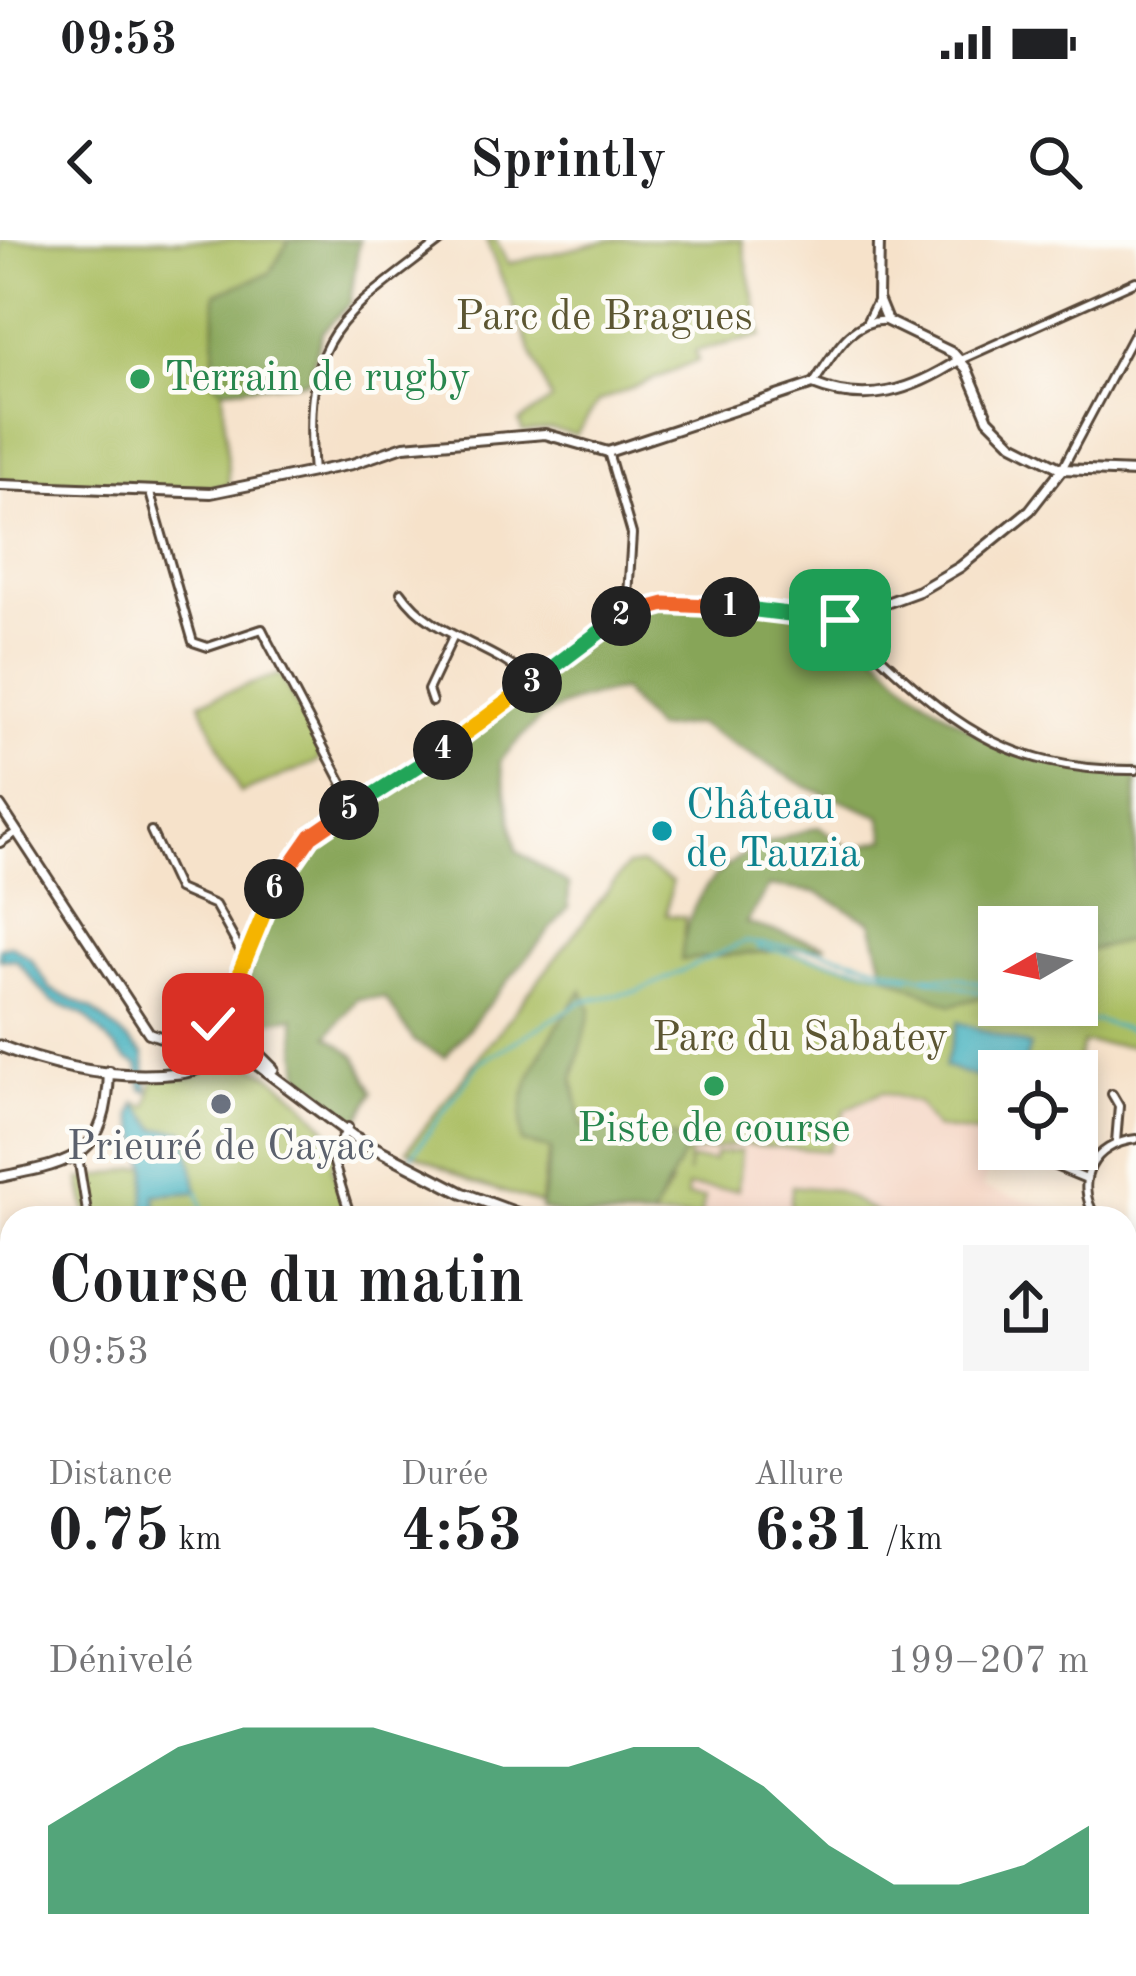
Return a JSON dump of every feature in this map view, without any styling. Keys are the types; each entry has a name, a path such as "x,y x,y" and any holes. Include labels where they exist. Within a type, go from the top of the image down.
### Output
{"main road":[{"path":"226,1050 224,1030 238,1024 251,1033 247,1050"},
{"path":"0,1046 61,1067 154,1073 188,1072 226,1050 247,1050 346,1129 429,1180 497,1206"}],"street":[{"path":"313,472 310,396 328,341 352,309 442,240"},
{"path":"879,240 878,299 887,321"},
{"path":"813,384 828,390 904,392 966,352 1136,280"},
{"path":"0,485 211,493 313,472 404,446 545,434 608,452 813,384 841,344 867,320 878,299"},
{"path":"867,320 887,321 959,360 1000,434 1062,469 1136,472"},
{"path":"238,1024 244,959 265,904 311,836 405,778 627,612 665,604 752,608 840,620 919,591 961,567 1030,510 1062,469 1136,330"},
{"path":"608,452 632,534 627,612"},
{"path":"151,493 196,645 208,647 262,629 355,806"},
{"path":"401,592 425,622 500,655 533,683"},
{"path":"840,620 912,688 992,744 1042,763 1087,771 1136,770"},
{"path":"432,701 428,690 454,635"},
{"path":"0,806 148,1033 169,1040 199,1022 224,1030"},
{"path":"151,831 178,889 215,905 244,959"},
{"path":"0,843 18,832"},
{"path":"0,1177 78,1157 100,1130 109,1071"},
{"path":"1112,1094 1119,1106 1116,1142"},
{"path":"346,1129 332,1157 347,1206"},
{"path":"1090,1206 1084,1178 1094,1160 1116,1142 1136,1139"},
{"path":"78,1157 86,1206"},
{"path":"1065,1170 1084,1178"}],"shaded area":[{"path":"882,1092 918,1103 935,1128 978,1133 978,1170 987,1170 983,1188 1045,1206 692,1206 686,1197 687,1154 742,1144 827,1151 846,1109"}],"green space":[{"path":"0,240 359,240 350,303 322,332 308,381 223,389 229,486 182,491 0,481"},
{"path":"289,240 359,240 350,303 322,332 308,381 223,389 214,382 215,294 270,273"},
{"name":"Parc de Bragues","path":"486,240 496,240 508,264 609,240 742,240 762,336 695,351 698,361 598,402 576,435 550,429 523,432 519,422 551,400"},
{"path":"652,605 752,607 829,617 853,630 936,706 988,738 1044,759 1136,770 1136,939 1098,948 1098,906 978,906 978,998 951,1005 885,974 871,922 815,892 769,886 746,923 827,946 681,960 695,906 724,868 766,844 819,827 850,849 886,839 880,816 807,787 697,724 655,729 621,690 598,695 540,719 500,761 517,851 569,885 568,908 445,1057 415,1042 385,998 357,999 328,1036 356,1056 373,1092 358,1122 300,1074 294,1017 267,1021 247,991 250,970 245,959 259,916 311,836 405,778 618,618"},
{"path":"280,674 321,751 318,762 240,793 200,702"},
{"name":"Parc du Sabatey","path":"992,744 1062,766 1136,770 1136,1046 1083,1043 1081,1050 978,1050 978,1133 935,1128 918,1103 882,1092 846,1109 827,1151 742,1144 688,1154 688,1174 689,1160 714,1161 715,1154 741,1151 738,1190 687,1187 687,1197 705,1198 703,1206 658,1206 671,1184 627,1130 582,1128 573,1079 591,1009 544,1173 541,1204 473,1182 407,1150 627,866 641,864 672,882 666,915 685,917 682,959 766,948 885,973 902,948"},
{"path":"582,990 591,1009 573,1079 582,1127 676,1137 684,1153 657,1206 542,1206 551,1149 522,1143 521,1121 529,1081"},
{"path":"229,1059 275,1079 304,1103 337,1143 332,1169 346,1206 85,1206 80,1180 147,1166 132,1116 136,1103 148,1106 154,1077 190,1078"},
{"path":"792,1186 835,1190 864,1206 791,1206"}],"water":[{"path":"11,945 31,959 51,989 92,1009 144,1054 148,1091 142,1089 138,1065 127,1060 84,1015 51,1001 16,960 0,959 0,948"},
{"path":"958,1022 1030,1046 1029,1050 978,1050 978,1078 944,1067"},
{"path":"136,1103 157,1129 185,1131 198,1192 155,1195 156,1206 144,1206 147,1168 132,1116"}],"waterway":[{"path":"411,1157 479,1063 583,1001 639,991 744,942 818,950 978,992"},
{"path":"757,947 909,977"},
{"path":"924,976 978,982"},
{"path":"1098,1021 1136,1032"},
{"path":"198,1192 202,1206"}],"place":[{"name":"Terrain de rugby","path":"140,379"},
{"name":"Château de Tauzia","path":"662,831"},
{"name":"Piste de course","path":"714,1086"},
{"name":"Prieuré de Cayac","path":"221,1104"}],"route":[{"path":"213,1024 224,1030 238,1024 240,974 259,916 311,836 405,778 617,618 665,604 752,608 840,620"}]}
